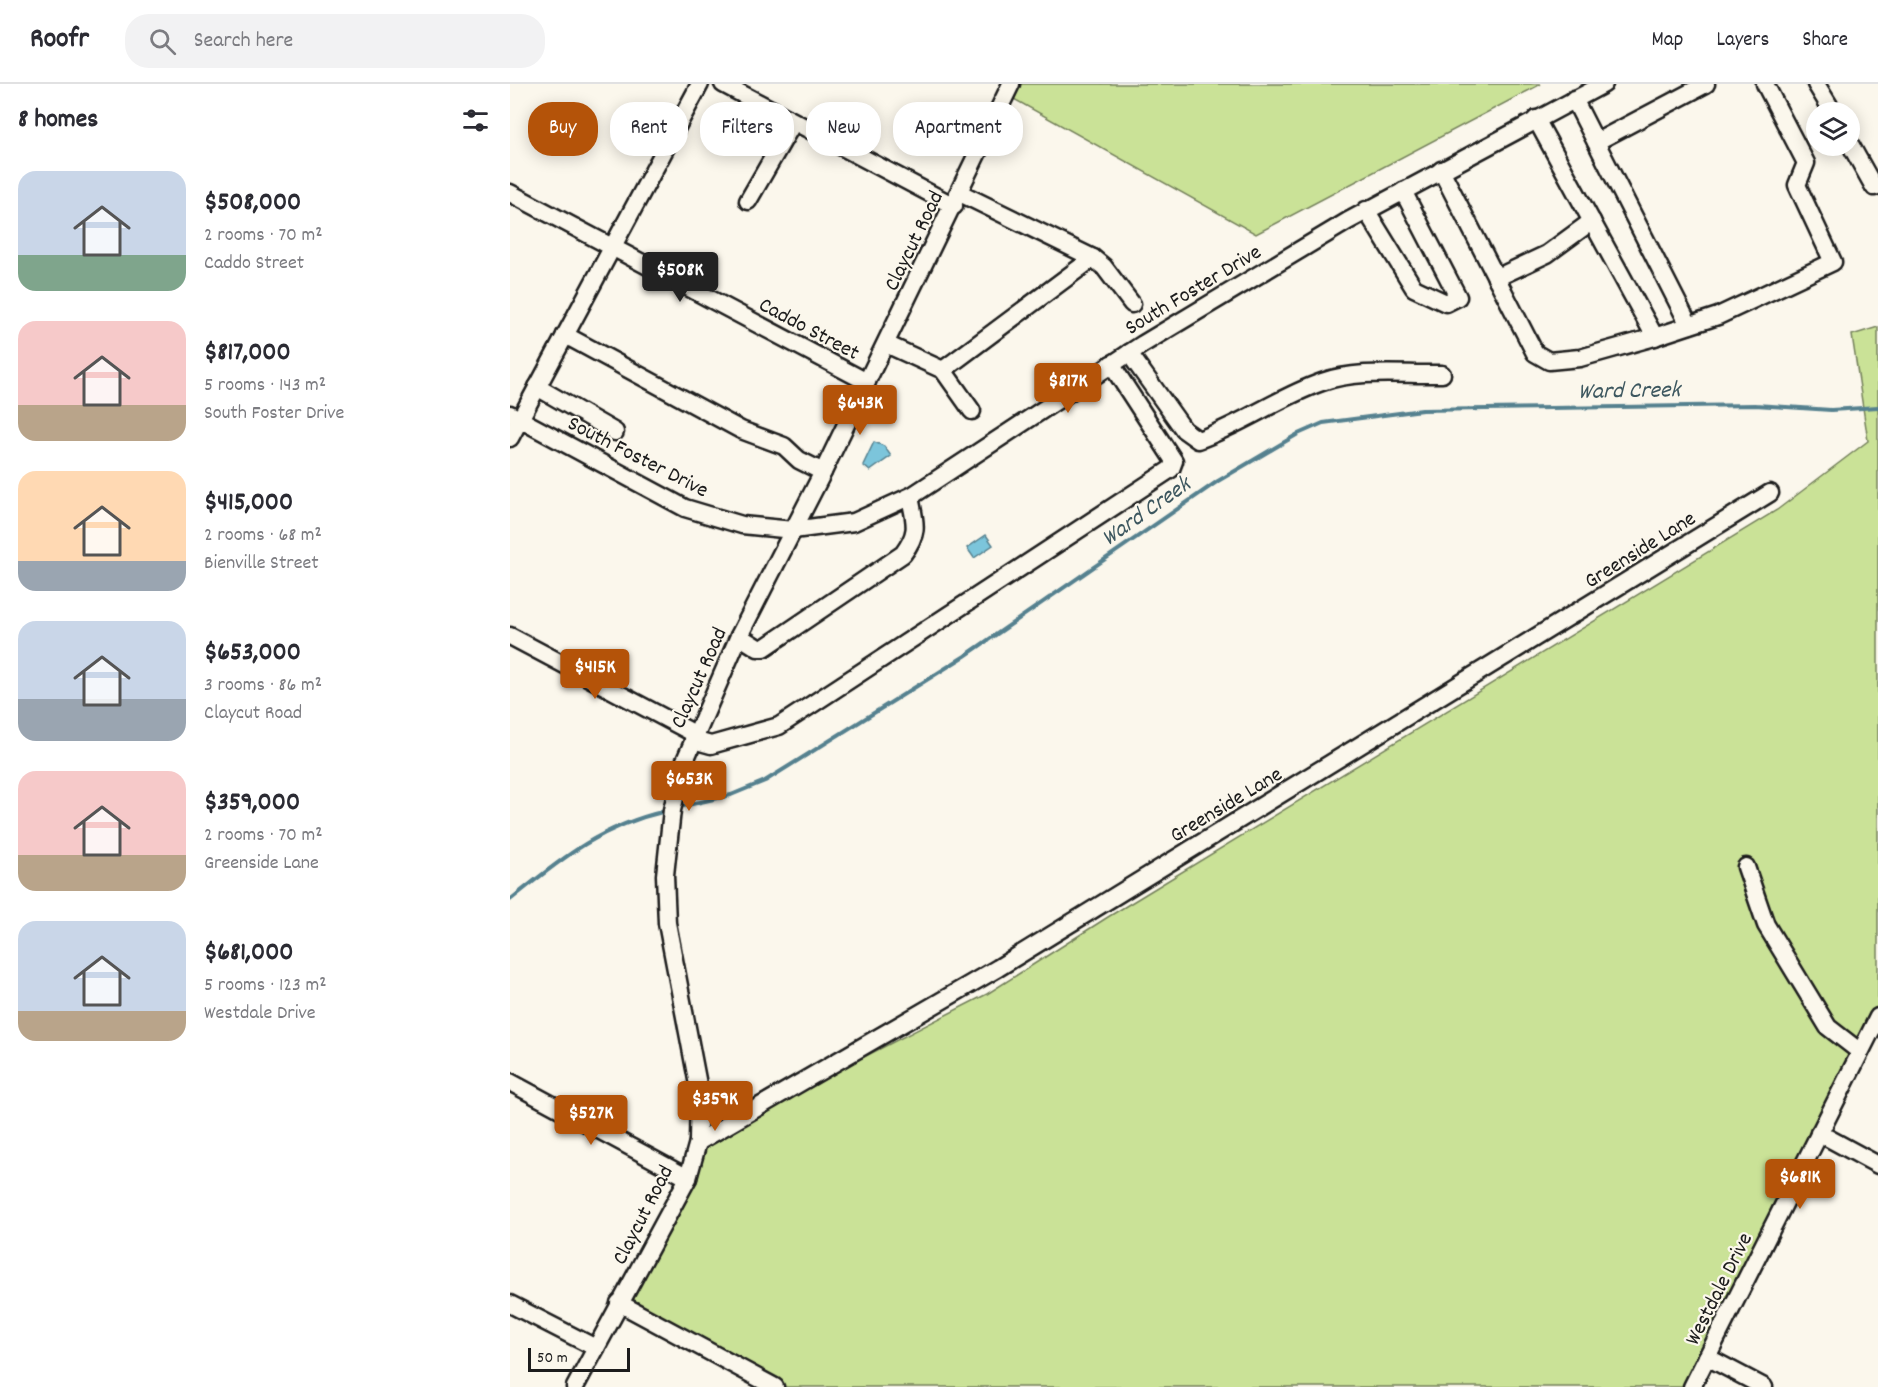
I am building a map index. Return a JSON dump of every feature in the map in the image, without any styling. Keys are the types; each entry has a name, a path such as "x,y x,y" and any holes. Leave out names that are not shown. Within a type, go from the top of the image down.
{"street":[{"path":"510,438 515,416 537,387 700,84"},
{"path":"723,84 755,102"},
{"name":"Claycut Road","path":"575,1387 688,1178 698,1142 699,1089 667,923 664,875 667,840 680,778 694,737 739,636 823,472 1011,84"},
{"name":"South Foster Drive","path":"515,416 685,508 742,525 793,530 854,522 910,497 1129,352 1366,210 1604,84"},
{"path":"1596,142 1706,84"},
{"path":"1441,170 1535,353 1550,361 1580,358 1718,316 1833,262 1797,185 1806,164 1765,84"},
{"path":"1816,84 1827,102"},
{"path":"1574,99 1689,325"},
{"path":"1536,120 1655,337"},
{"path":"794,123 957,199 1093,258 1104,267 1132,304"},
{"path":"748,201 774,156"},
{"path":"1857,156 1876,187"},
{"path":"1366,210 1414,288 1446,303 1458,297 1403,191"},
{"name":"Caddo Street","path":"510,193 867,382"},
{"path":"1497,278 1547,254 1592,221"},
{"path":"943,370 1093,258"},
{"path":"565,335 741,430 784,446 799,460 823,472"},
{"path":"886,344 943,370 972,411"},
{"path":"1129,352 1184,430 1197,440 1221,432 1271,404 1324,381 1352,376 1442,374"},
{"path":"510,636 711,745 779,726 1171,469 1174,461 1111,364"},
{"path":"537,387 615,432"},
{"name":"Greenside Lane","path":"698,1142 998,968 1770,493"},
{"path":"739,636 758,648 764,648 903,554 913,541 916,530 910,497"},
{"path":"1746,867 1766,925 1827,1027 1859,1051"},
{"name":"Westdale Drive","path":"1692,1387 1878,1017"},
{"path":"510,1082 688,1178"},
{"path":"1819,1133 1878,1165"},
{"path":"510,1304 596,1348"},
{"path":"619,1304 775,1387"},
{"path":"1707,1357 1764,1387"}],"green space":[{"path":"1018,84 1541,84 1256,234 1023,104 1023,102 1012,98"},
{"path":"1878,327 1878,1030 1692,1387 774,1387 619,1303 698,1142 987,994 1108,917 1777,510 1868,441 1852,335"}],"water":[{"path":"874,442 884,446 891,456 870,471 863,465"},
{"path":"986,535 993,545 974,558 967,548"}],"waterway":[{"name":"Ward Creek","path":"679,807 731,795 765,781 965,656 1218,481 1298,434 1323,423 1422,410 1755,405 1831,410 1878,407"},
{"name":"Ward Creek","path":"510,900 564,858 601,835 642,817 666,811"}]}
